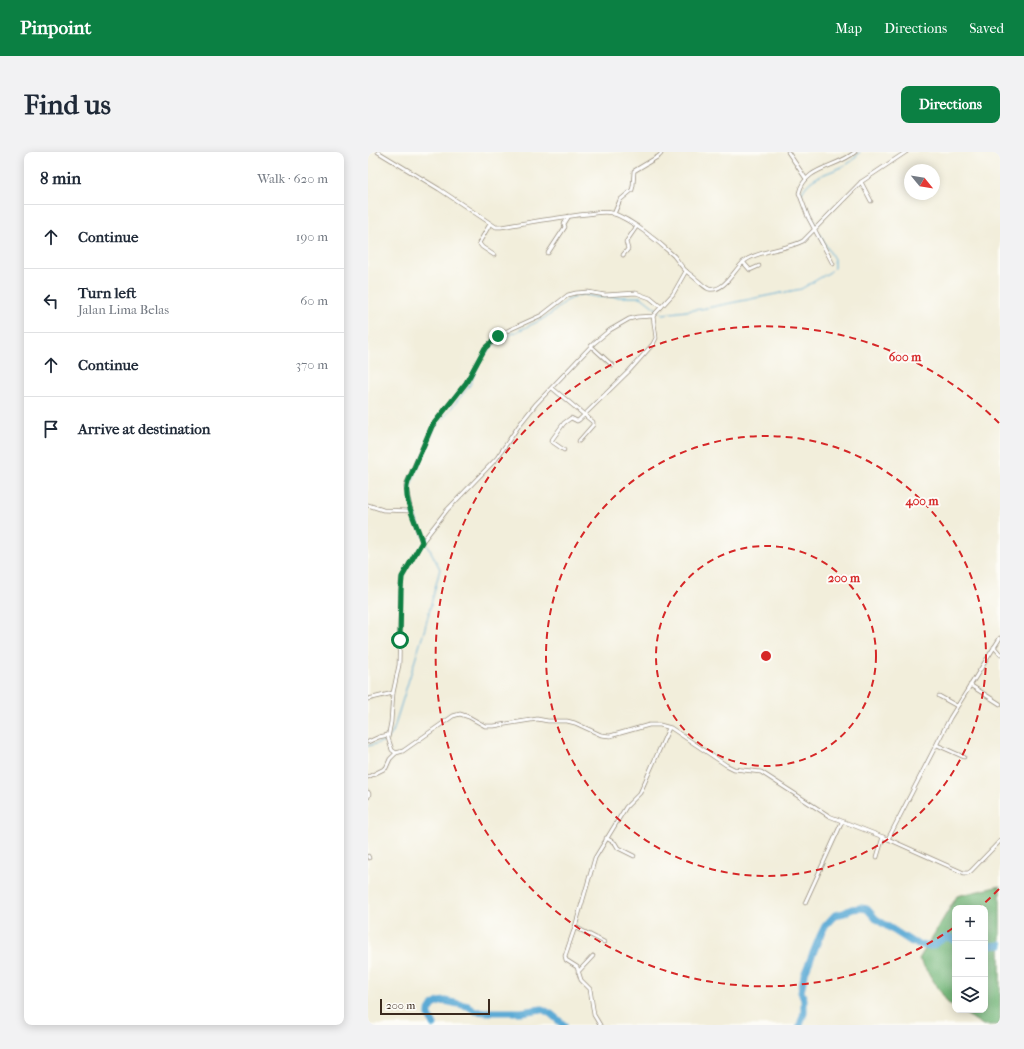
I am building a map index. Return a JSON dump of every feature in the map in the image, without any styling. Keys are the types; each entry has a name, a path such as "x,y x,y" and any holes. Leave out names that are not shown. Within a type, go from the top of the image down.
{"street":[{"path":"378,152 496,227 502,228 569,216 606,212 614,214 637,226 648,234 674,256 686,271 703,286 709,288 717,288 724,284 743,262 758,255 776,251 801,242 820,225 845,197 861,182 906,152"},
{"path":"614,214 620,200 632,190 634,171 659,156 661,152"},
{"path":"788,152 806,179"},
{"path":"833,264 800,200 798,193 806,179 813,173 844,159 855,152"},
{"path":"861,182 871,201"},
{"path":"548,253 565,227 564,224 569,216"},
{"path":"490,224 479,243 480,246 494,255"},
{"path":"623,255 628,249 626,244 627,241 637,226"},
{"path":"743,262 750,270 760,266"},
{"path":"396,754 392,750 388,738 391,722 393,693 399,665 401,583 402,577 423,541 447,510 497,458 520,424 591,346 619,324 637,317 653,315 673,294 686,271"},
{"path":"423,541 411,511 406,485 432,426 466,383 485,348 498,336 511,328 542,315 568,295 576,293 588,292 605,295 636,293 650,298 660,308"},
{"path":"564,450 552,440 564,424 570,418 578,421 585,415 629,371 653,344 656,338 653,315"},
{"path":"591,346 612,365"},
{"path":"552,388 593,422 594,425 579,441"},
{"path":"368,505 387,511 411,511"},
{"path":"888,840 957,706 1000,638"},
{"path":"994,646 1000,654"},
{"path":"970,684 1000,704"},
{"path":"368,699 393,693"},
{"path":"939,696 957,706"},
{"path":"368,777 386,768 390,759 396,754 403,751 452,716 460,714 485,726 494,726 536,719 548,721 567,721 601,735 610,736 649,725 660,725 669,728 734,769 761,772 803,801 842,822 883,837 964,873 971,871 1000,841"},
{"path":"600,1025 594,1015 590,989 581,980 577,967 566,960 565,956 595,858 626,807 640,794 669,728"},
{"path":"368,742 388,738"},
{"path":"937,745 964,757"},
{"path":"368,792 368,796"},
{"path":"805,902 842,822"},
{"path":"877,857 883,837"},
{"path":"606,838 615,843 620,849 634,856"},
{"path":"575,927 604,942"},
{"path":"578,972 592,956"}],"green space":[{"path":"1000,886 1000,1025 983,1025 964,1013 988,1013 988,905 952,905 952,1005 948,1003 919,959 957,896"}],"waterway":[{"path":"801,195 809,183 822,175 849,163 860,152"},
{"path":"805,204 816,226"},
{"path":"424,537 418,524 412,503 412,482 435,428 470,385 480,361 491,347 499,340 539,321 551,314 566,301 582,294 597,297 641,297 663,314 701,309 801,289 830,272 834,268 834,259 819,234"},
{"path":"368,746 385,740 393,731 425,628 440,569 425,540"},
{"path":"800,1025 804,1013 804,999 801,992 804,975 825,926 835,915 852,909 867,909 876,919 912,942 925,946 932,946 944,938 950,937 952,939"},
{"path":"988,946 1000,945"},
{"path":"434,1025 429,1016 429,1011 433,1005 445,1001 468,1006 475,1011 486,1012 521,1012 542,1009 551,1014 564,1025"}],"route":[{"path":"400,640 402,577 422,542 411,511 406,488 432,426 466,383 485,348 498,336"}]}
